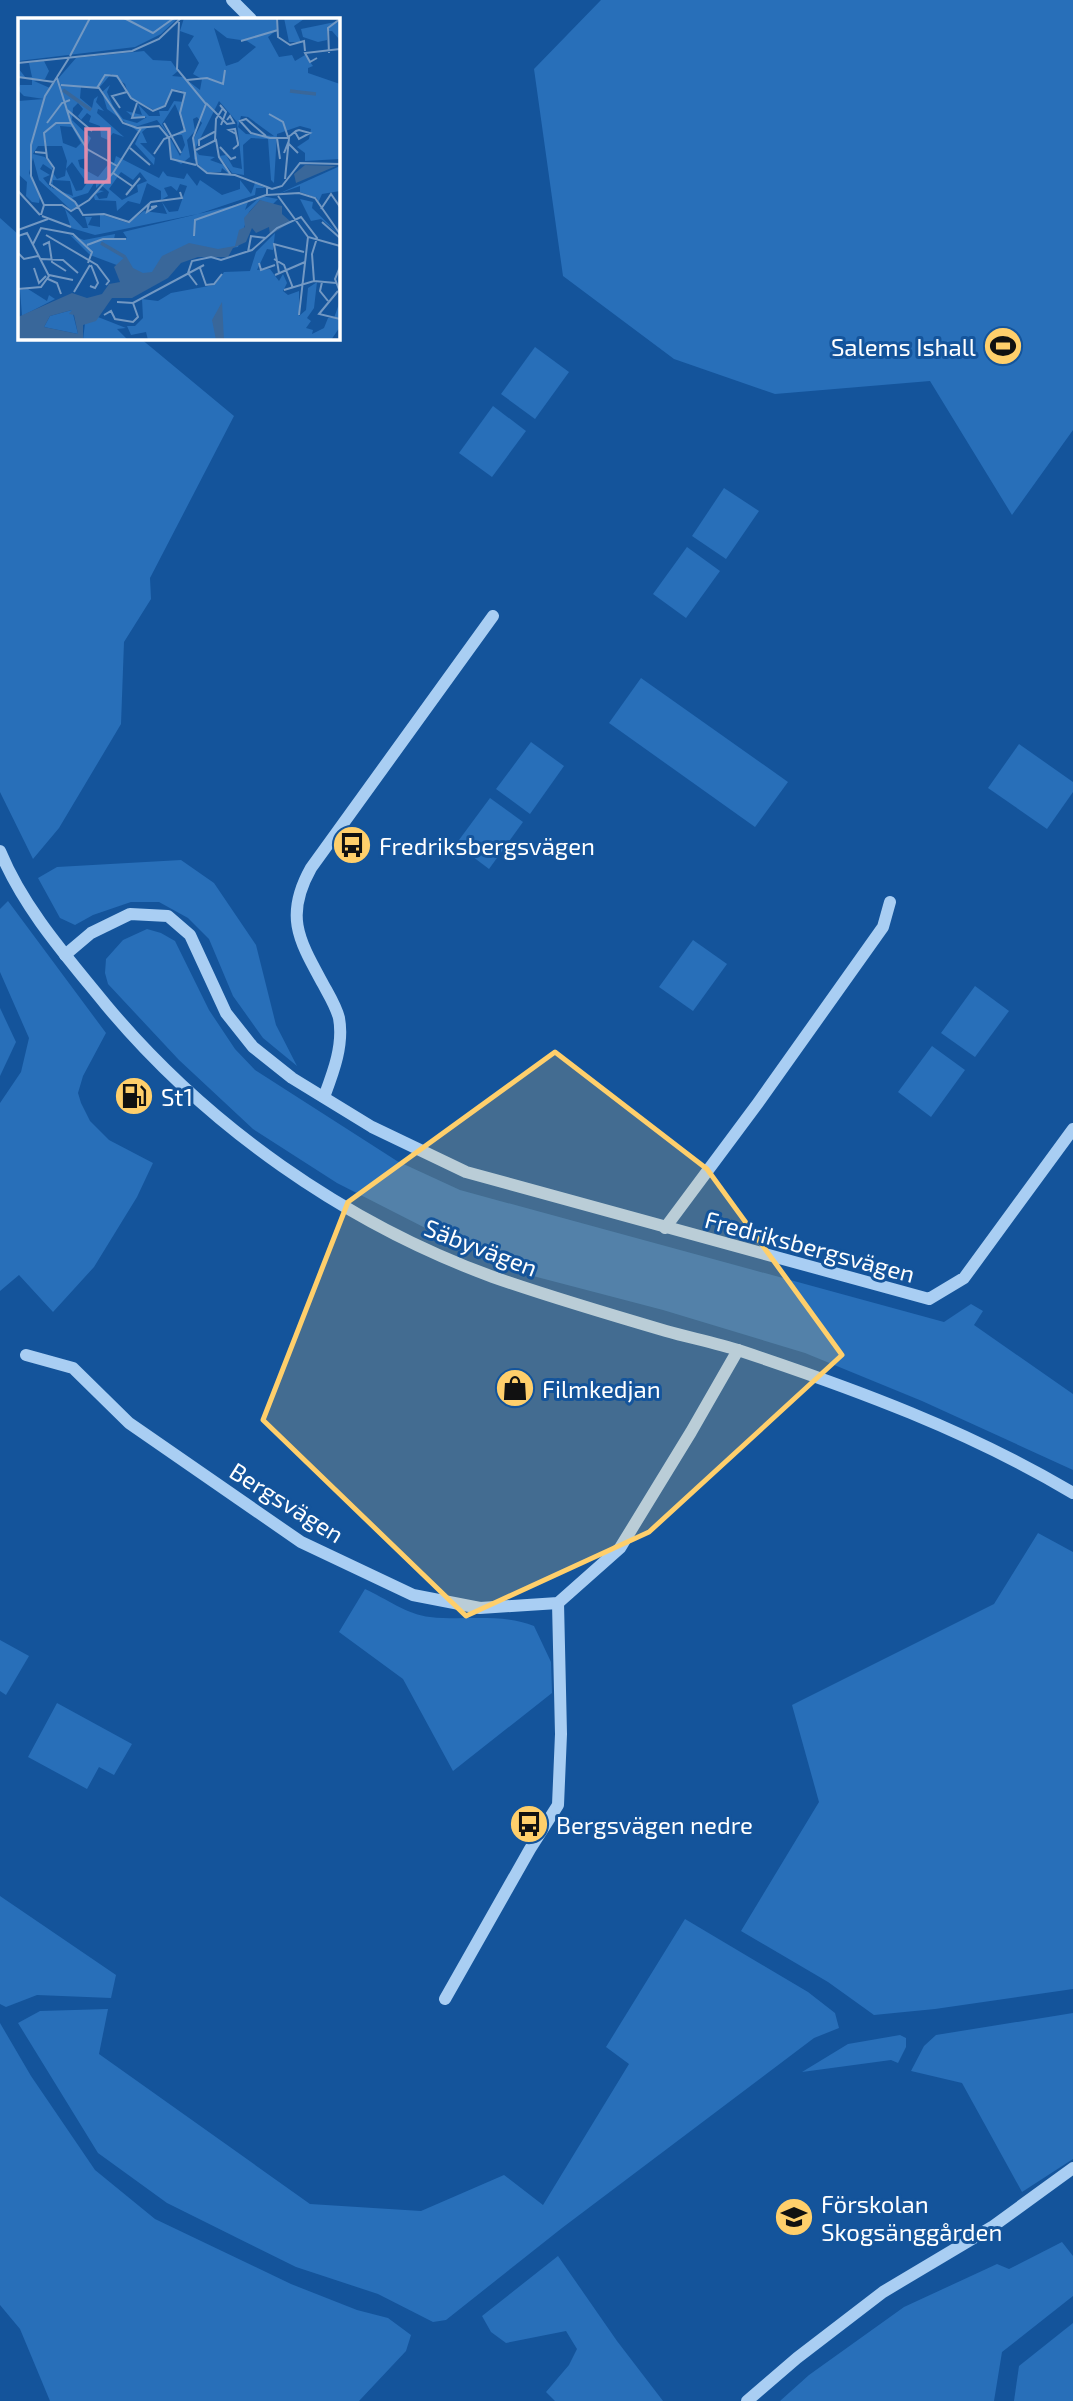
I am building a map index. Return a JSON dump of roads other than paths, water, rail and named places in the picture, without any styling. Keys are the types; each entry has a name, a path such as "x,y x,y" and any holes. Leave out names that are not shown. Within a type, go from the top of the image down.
{"street":[{"path":"232,0 249,18"},
{"path":"324,1097 338,1059 339,1020 333,1002 301,942 296,918 299,888 493,616"},
{"name":"Säbyvägen","path":"1,853 31,909 65,955 161,1065 230,1126 311,1187 406,1240 491,1276 560,1299 738,1350 886,1402 1021,1462 1073,1493"},
{"name":"Fredriksbergsvägen","path":"665,1228 883,927 890,902"},
{"name":"Fredriksbergsvägen","path":"65,955 91,933 130,914 168,916 190,935 226,1013 253,1047 292,1078 372,1127 466,1172 929,1299 964,1278 1073,1129"},
{"path":"445,1999 558,1804 561,1734 558,1603 620,1548 738,1350"},
{"name":"Bergsvägen","path":"26,1355 73,1368 129,1423 301,1542 413,1595 480,1608 558,1603"},
{"path":"747,2401 797,2358 883,2292 992,2227 1073,2168"}],"place":[{"name":"Salems Ishall","path":"1003,346"},
{"name":"Fredriksbergsvägen","path":"352,845"},
{"name":"St1","path":"134,1096"},
{"name":"Filmkedjan","path":"515,1388"},
{"name":"Bergsvägen nedre","path":"529,1824"},
{"name":"Förskolan Skogsänggården","path":"794,2217"}]}
